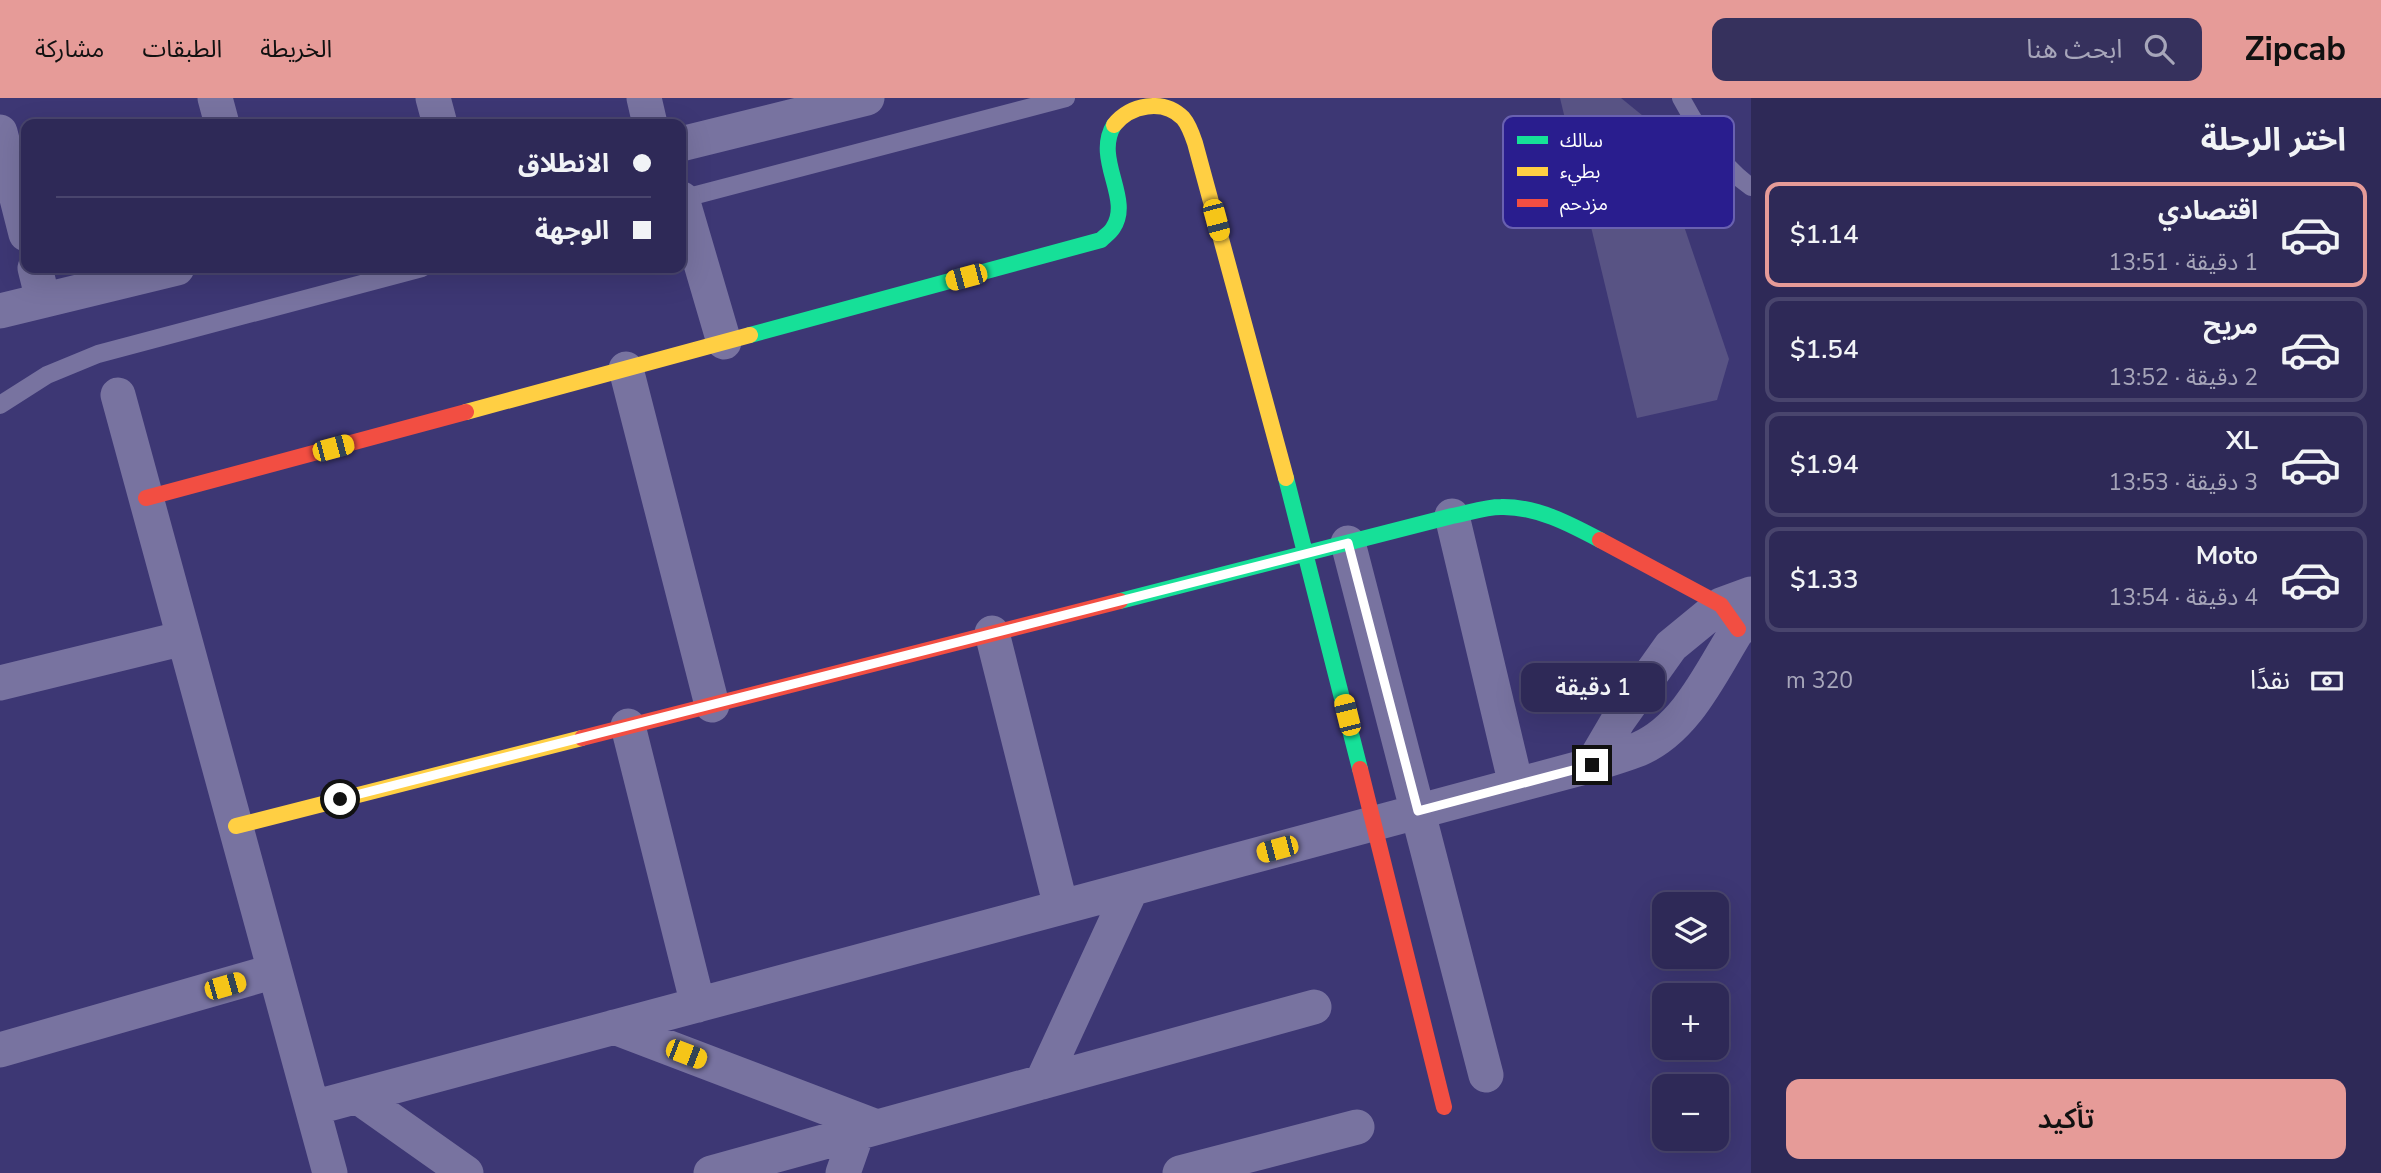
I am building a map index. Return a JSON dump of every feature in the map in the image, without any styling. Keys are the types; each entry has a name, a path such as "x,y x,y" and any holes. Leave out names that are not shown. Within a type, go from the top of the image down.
{"street":[{"path":"215,98 221,119"},
{"path":"433,98 439,119"},
{"path":"643,98 649,119"},
{"path":"686,143 858,99"},
{"path":"146,498 1101,240 1115,229 1120,211 1105,151 1111,129 1122,115 1142,107 1162,106 1178,113 1190,127 1195,142 1307,554 1444,1107"},
{"path":"0,132 21,214"},
{"path":"686,216 724,342"},
{"path":"0,311 39,284 134,273"},
{"path":"626,369 712,705"},
{"path":"118,395 330,1173"},
{"path":"236,826 1452,516 1501,507 1537,512 1572,525 1740,613"},
{"path":"1452,516 1516,785"},
{"path":"1348,543 1486,1075"},
{"path":"313,1108 1592,765 1640,748 1685,714 1740,613"},
{"path":"1592,765 1619,719 1671,646 1740,613"},
{"path":"992,633 1062,907"},
{"path":"0,683 184,638"},
{"path":"628,726 698,1005"},
{"path":"1042,1082 1131,888"},
{"path":"0,1050 275,971"},
{"path":"711,1173 751,1168 867,1130 1314,1007"},
{"path":"614,1027 867,1130"},
{"path":"357,1096 466,1173"},
{"path":"1180,1173 1357,1127"},
{"path":"843,1173 867,1130"}],"lane":[{"path":"686,198 1066,98"},
{"path":"1681,98 1691,116"},
{"path":"1734,171 1751,187"},
{"path":"0,405 47,375 98,354 403,273"}],"building":[{"path":"1560,98 1621,98 1643,116 1564,116"},
{"path":"1591,228 1685,228 1729,359 1717,400 1637,418"}],"traffic: fast":[{"path":"750,335 1101,240 1112,230 1118,217 1119,204 1108,151 1114,125"},
{"path":"1286,478 1360,769"},
{"path":"1120,601 1489,508 1527,509 1565,522 1600,540"}],"traffic: slow":[{"path":"1114,125 1138,109 1157,106 1175,112 1189,127 1286,478"},
{"path":"466,412 750,335"},
{"path":"236,826 582,738"}],"traffic: jam":[{"path":"146,498 466,412"},
{"path":"1600,540 1721,605 1738,629"},
{"path":"582,738 1120,601"},
{"path":"1360,769 1444,1107"}],"route":[{"path":"340,799 1348,543 1418,811 1592,765"}]}
